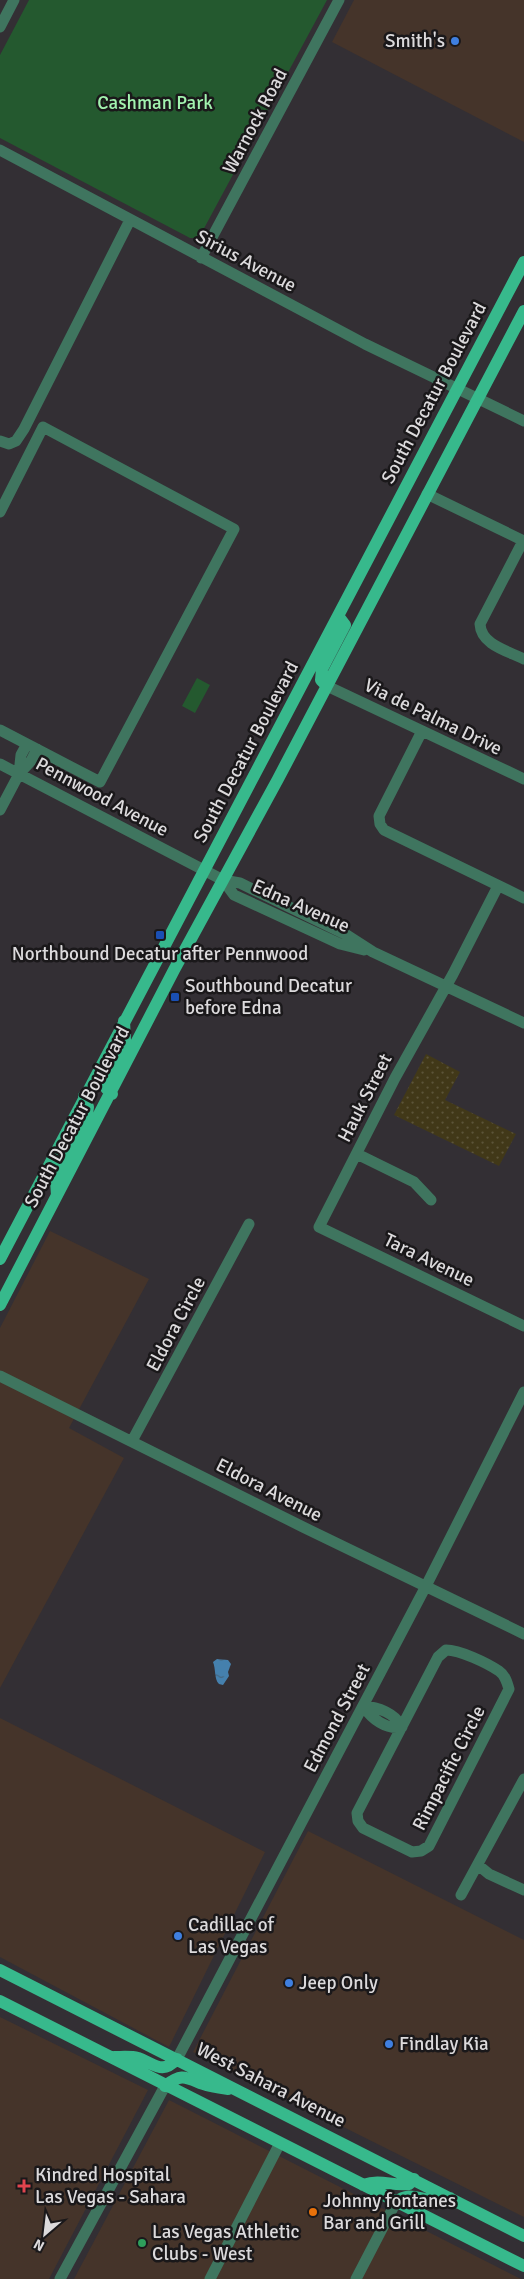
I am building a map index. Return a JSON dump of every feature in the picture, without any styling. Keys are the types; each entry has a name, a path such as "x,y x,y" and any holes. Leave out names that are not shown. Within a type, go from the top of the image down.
{"main road":[{"name":"South Decatur Boulevard","path":"0,1305 112,1094 214,875 339,616 524,262"},
{"name":"South Decatur Boulevard","path":"0,1259 124,1021 328,686 524,311"},
{"path":"328,686 320,680 322,669 345,625 339,616"},
{"path":"112,1094 106,1088 106,1082 125,1040 124,1021"},
{"path":"57,1197 56,1180 59,1172 86,1120 88,1107 84,1096"},
{"name":"West Sahara Avenue","path":"2,1972 524,2236"},
{"path":"0,2002 524,2266"},
{"path":"109,2056 137,2058 160,2068 168,2066 177,2059"},
{"path":"165,2086 174,2079 186,2077 206,2085 242,2092"},
{"path":"363,2186 378,2181 388,2184 409,2184 414,2179"},
{"path":"396,2202 402,2197 411,2196 430,2200 450,2198"}],"street":[{"path":"0,27 14,0"},
{"name":"Warnock Road","path":"201,258 339,0"},
{"name":"Sirius Avenue","path":"0,150 201,258 457,390 524,421"},
{"path":"0,441 9,444 16,441 24,429 130,220"},
{"path":"0,512 43,427 234,529 100,782 0,730"},
{"path":"427,494 523,541 480,624 480,632 490,643 524,659"},
{"name":"Via de Palma Drive","path":"328,686 524,779"},
{"path":"422,731 379,816 380,824 384,830 524,898"},
{"path":"0,810 19,774 22,755 32,747"},
{"name":"Pennwood Avenue","path":"0,764 214,875"},
{"name":"Edna Avenue","path":"214,875 234,895 340,944 373,952 524,1024"},
{"name":"Hauk Street","path":"319,1227 394,1078 498,886"},
{"path":"357,1154 414,1182 431,1200"},
{"name":"Eldora Circle","path":"132,1441 250,1224"},
{"name":"Tara Avenue","path":"319,1227 524,1326"},
{"name":"Eldora Avenue","path":"0,1376 303,1527 524,1634"},
{"name":"Edmond Street","path":"177,2059 426,1586 524,1392"},
{"name":"Rimpacific Circle","path":"446,1650 456,1650 500,1672 506,1679 509,1689 429,1846 421,1851 412,1852 363,1828 358,1820 357,1812 402,1728 438,1657 446,1650"},
{"path":"362,1706 371,1717 385,1725 393,1729 402,1728"},
{"path":"461,1895 524,1779"},
{"path":"478,1865 489,1874 524,1890"},
{"path":"60,2279 165,2086"},
{"path":"210,2279 280,2143"},
{"path":"356,2279 396,2202"}],"shaded area":[{"path":"354,0 524,0 524,142 332,42"},
{"path":"50,1231 149,1279 69,1428 124,1458 0,1688 0,1328"},
{"path":"0,1718 265,1852 169,2047 0,1957"},
{"path":"308,1831 524,1940 524,2217 193,2052"},
{"path":"0,2017 148,2090 49,2279 0,2279"},
{"path":"169,2100 521,2279 74,2279"}],"sand":[{"path":"426,1054 460,1072 445,1100 516,1134 499,1166 394,1115"}],"green space":[{"name":"Cashman Park","path":"29,0 327,0 201,234 196,238 190,238 0,138 0,55"},
{"path":"197,678 210,685 195,713 182,706"}],"water":[{"path":"217,1659 228,1660 231,1664 228,1672 229,1676 223,1685 217,1682 213,1662"}],"place":[{"name":"Smith's","path":"455,41"},
{"name":"Northbound Decatur after Pennwood","path":"160,935"},
{"name":"Southbound Decatur before Edna","path":"175,997"},
{"name":"Cadillac of Las Vegas","path":"178,1936"},
{"name":"Jeep Only","path":"289,1983"},
{"name":"Findlay Kia","path":"389,2044"},
{"name":"Kindred Hospital Las Vegas - Sahara","path":"24,2186"},
{"name":"Johnny fontanes Bar and Grill","path":"313,2212"},
{"name":"Las Vegas Athletic Clubs - West","path":"142,2243"}]}
